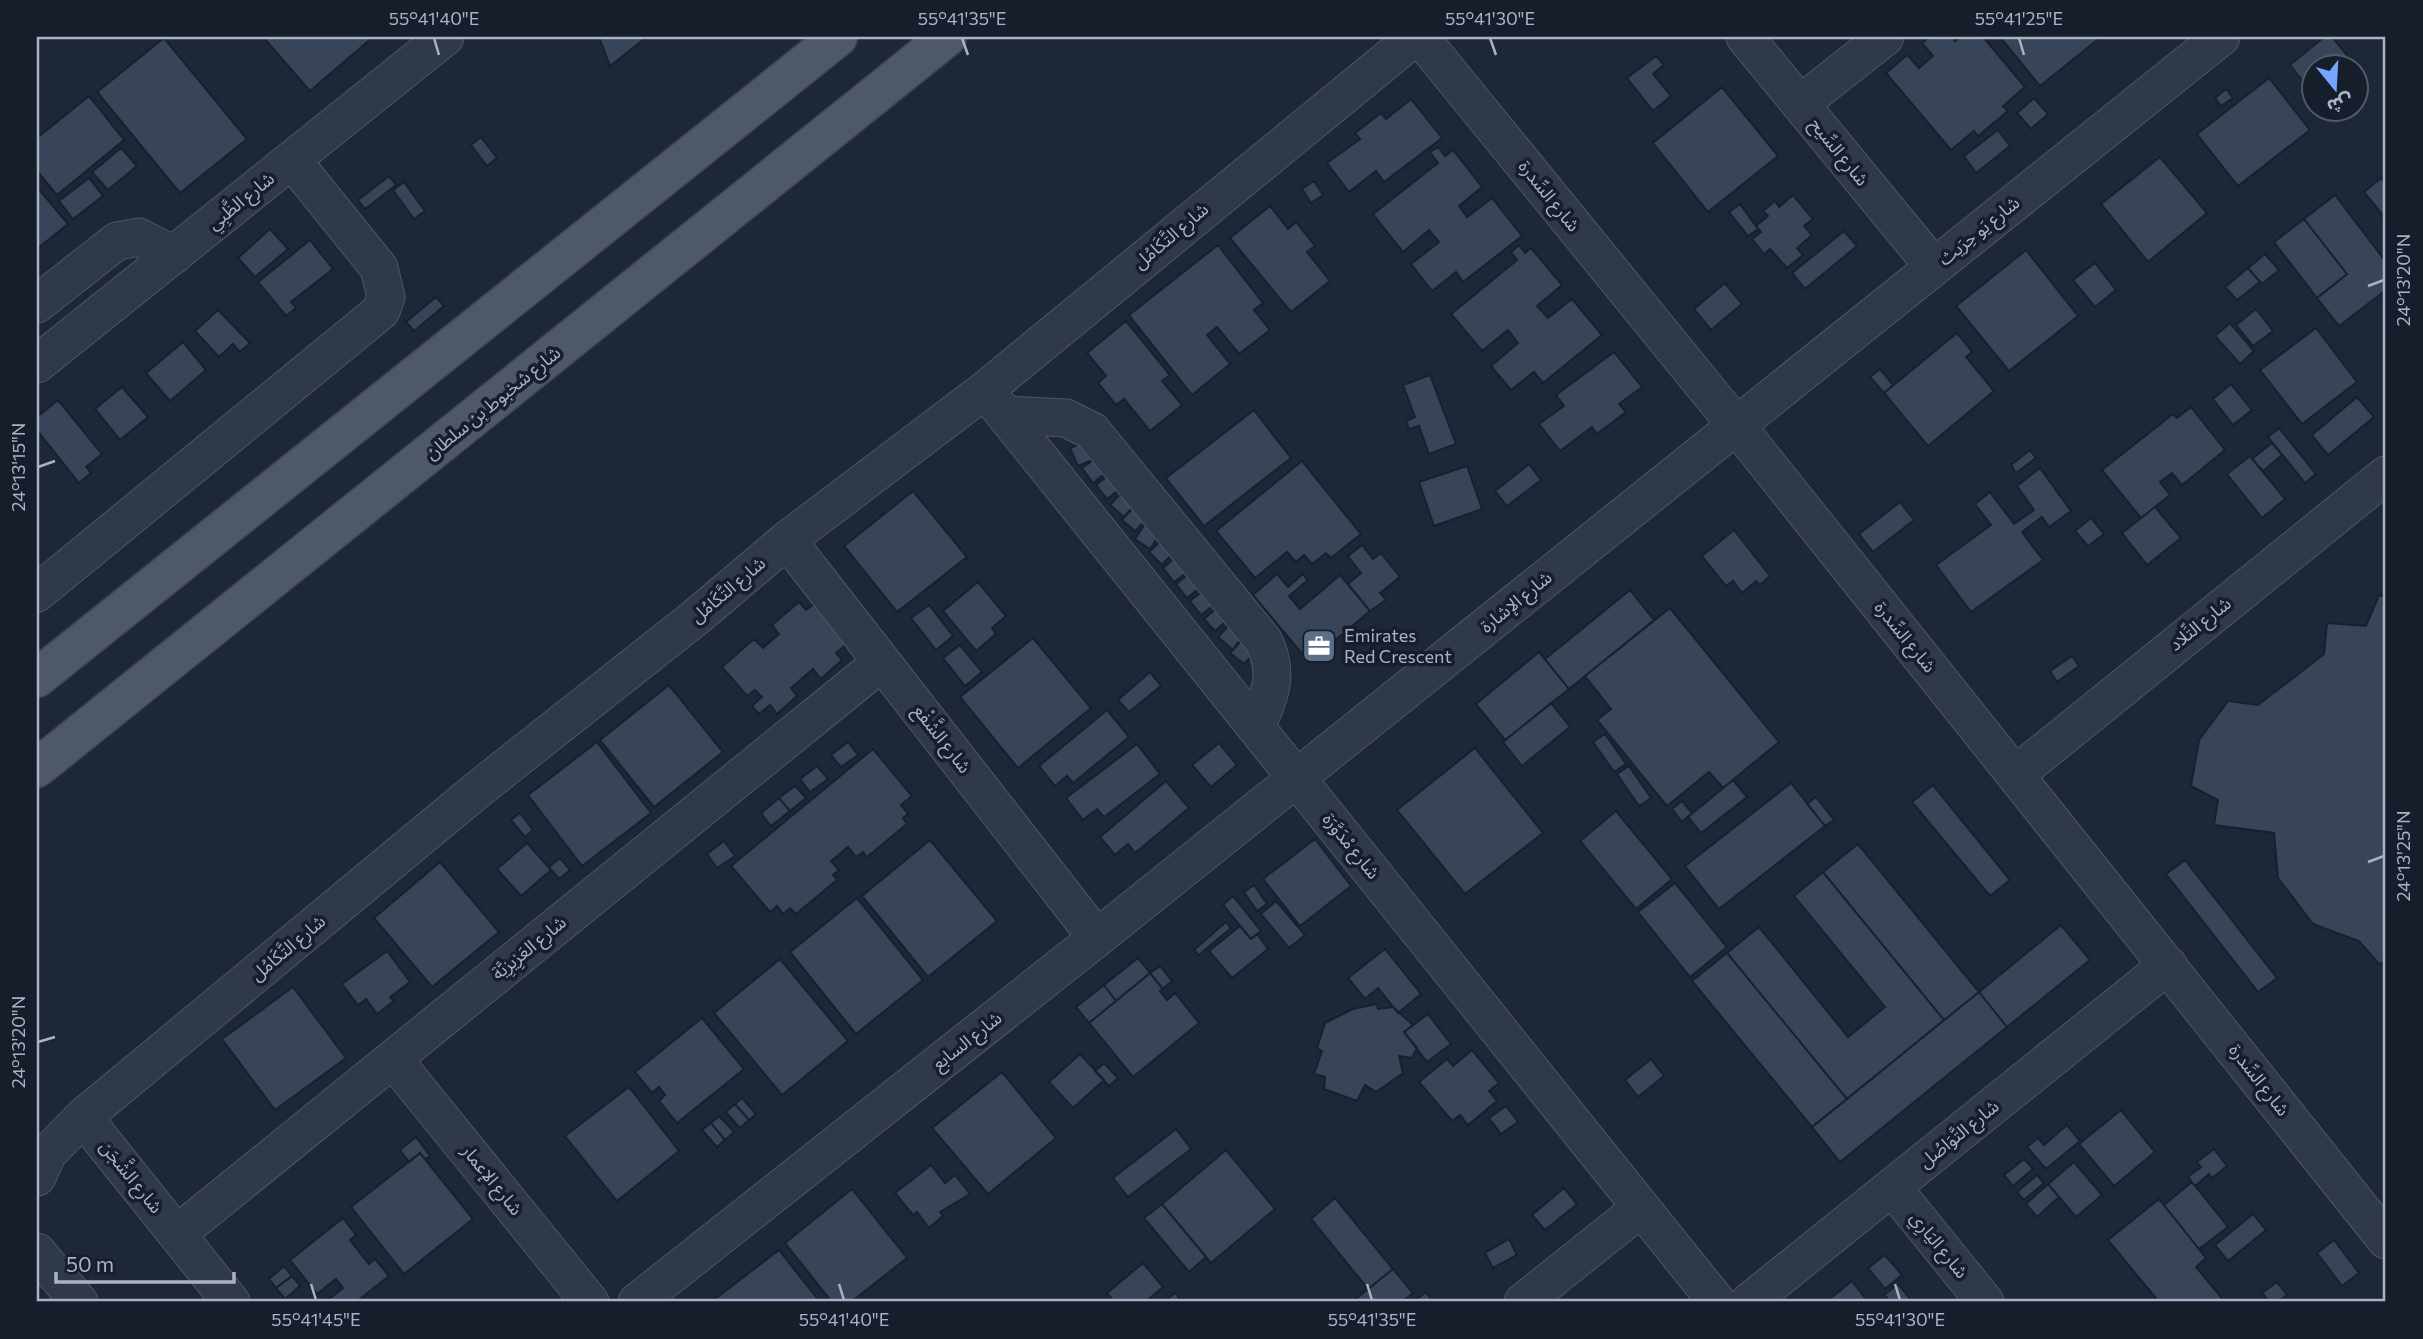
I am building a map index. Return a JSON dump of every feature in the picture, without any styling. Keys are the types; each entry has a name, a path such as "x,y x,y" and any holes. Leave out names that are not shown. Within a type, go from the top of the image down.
{"main road":[{"path":"37,678 838,37"},
{"name":"شارع شخبوط بن سلطان","path":"37,768 947,37"},
{"path":"37,790 204,636"}],"street":[{"name":"شارع التَّكَامُل","path":"40,1163 83,1117 481,788 654,651 787,540 995,403 1418,37"},
{"name":"شارع السِّدرة","path":"1418,37 1736,425 2386,1240"},
{"name":"شارع السِّيح","path":"1745,37 1934,267"},
{"path":"1800,104 1885,37"},
{"name":"شارع يَو حِرَيث","path":"1736,425 2221,37"},
{"name":"شارع الظَّبِي","path":"37,364 440,38"},
{"path":"37,593 381,311 386,297 379,268 292,160"},
{"path":"37,304 117,241 139,237 174,255"},
{"name":"شارع مْدَوَّرَة","path":"995,403 1717,1302"},
{"path":"995,403 1066,418 1092,431 1254,629 1269,651 1274,677 1272,690 1256,727"},
{"name":"شارع الإشارة","path":"1297,778 1736,425"},
{"name":"شارع التِّلاد","path":"2015,775 2386,475"},
{"name":"شارع الشَّفْع","path":"787,540 1097,938"},
{"name":"شارع العَزِيزِيَّة","path":"177,1234 882,662"},
{"name":"شارع السابع","path":"637,1302 1297,778"},
{"name":"شارع التَّوَاصُل","path":"1749,1302 2168,965"},
{"name":"شارع الإعمار","path":"393,1059 590,1302"},
{"name":"شارع الشَّجَن","path":"83,1117 232,1302"},
{"name":"شارع اليَارِي","path":"1892,1187 1985,1302"},
{"path":"1523,1302 1641,1208"},
{"path":"37,1252 79,1302"}],"building":[{"path":"263,37 373,37 310,91"},
{"path":"599,37 647,37 610,66"},
{"path":"1930,37 1952,37 1955,41 1960,37 1983,37 2025,87 2003,106 2008,111 1978,136 1974,131 1951,150 1886,73 1907,55 1919,68 1933,56 1922,43"},
{"path":"2000,37 2101,37 2040,86"},
{"path":"2324,37 2332,37 2344,52 2306,52"},
{"path":"164,38 247,139 180,193 97,92"},
{"path":"1656,56 1664,65 1653,74 1671,96 1653,111 1627,78"},
{"path":"2300,57 2300,78 2290,65"},
{"path":"2269,78 2300,117 2300,122 2304,122 2310,130 2238,186 2197,134"},
{"path":"1722,87 1778,156 1708,212 1653,143"},
{"path":"2226,89 2233,98 2221,106 2215,98"},
{"path":"89,96 124,140 57,195 37,171 37,138"},
{"path":"2034,98 2048,114 2031,129 2017,113"},
{"path":"1411,99 1442,138 1384,182 1376,171 1349,192 1327,163 1360,139 1355,133 1381,113 1386,119"},
{"path":"1998,130 2010,146 1976,173 1964,156"},
{"path":"481,137 497,158 487,166 471,145"},
{"path":"1438,147 1445,156 1453,150 1482,187 1459,206 1467,217 1492,198 1522,236 1463,282 1456,272 1432,291 1411,264 1439,242 1429,230 1403,252 1373,214 1438,163 1430,152"},
{"path":"121,148 137,166 108,190 92,172"},
{"path":"2160,157 2207,213 2148,262 2101,204"},
{"path":"389,176 396,185 365,209 358,200"},
{"path":"89,178 103,196 73,219 59,201"},
{"path":"2381,178 2386,184 2386,219 2364,192"},
{"path":"1314,181 1323,195 1311,203 1302,189"},
{"path":"404,182 425,211 414,219 393,190"},
{"path":"37,187 68,224 37,249"},
{"path":"1793,195 1813,219 1804,226 1812,235 1797,248 1803,255 1787,268 1770,249 1764,254 1752,239 1761,232 1756,226 1768,216 1763,211 1775,201 1779,207"},
{"path":"2335,195 2386,262 2386,290 2339,326 2317,298 2347,274 2304,219"},
{"path":"1740,204 1758,229 1748,236 1729,212"},
{"path":"1270,206 1288,229 1296,222 1315,246 1307,252 1330,281 1291,312 1230,238"},
{"path":"2304,219 2347,274 2317,298 2274,242"},
{"path":"270,229 288,249 255,277 238,258"},
{"path":"1844,231 1857,246 1805,289 1792,273"},
{"path":"310,240 333,269 291,302 296,308 286,316 258,282"},
{"path":"1218,245 1263,303 1254,310 1270,330 1239,354 1217,327 1207,335 1230,364 1192,395 1129,315"},
{"path":"1519,245 1525,253 1531,248 1562,285 1537,306 1548,318 1572,299 1602,335 1543,383 1534,372 1511,390 1491,366 1518,343 1508,330 1482,351 1451,314 1517,260 1511,252"},
{"path":"2026,250 2078,316 2009,371 1956,306"},
{"path":"2265,254 2279,270 2262,284 2248,268"},
{"path":"2095,263 2116,290 2095,307 2073,280"},
{"path":"2248,268 2260,282 2237,300 2225,287"},
{"path":"1725,283 1742,304 1711,330 1694,309"},
{"path":"436,297 444,306 414,331 406,322"},
{"path":"2256,309 2273,331 2253,346 2236,325"},
{"path":"218,310 250,343 240,352 233,344 219,357 195,331"},
{"path":"1126,321 1170,375 1162,381 1182,405 1150,431 1124,399 1116,405 1098,383 1106,376 1087,353"},
{"path":"2230,323 2254,351 2240,364 2215,336"},
{"path":"2316,328 2357,382 2302,424 2260,370"},
{"path":"1957,333 1972,352 1966,357 1994,391 1928,446 1884,393"},
{"path":"183,342 206,370 170,401 146,373"},
{"path":"1614,352 1642,387 1619,404 1626,412 1597,434 1592,427 1560,451 1539,424 1564,406 1556,395"},
{"path":"1880,369 1893,385 1884,393 1870,377"},
{"path":"1430,375 1456,444 1429,454 1419,426 1409,429 1406,421 1415,417 1403,385"},
{"path":"2231,384 2252,410 2233,425 2213,399"},
{"path":"122,387 148,417 120,440 95,409"},
{"path":"2357,397 2374,417 2328,455 2312,435"},
{"path":"58,400 102,454 86,467 91,473 79,483 37,430 37,417"},
{"path":"2191,407 2225,450 2182,485 2172,473 2160,482 2170,495 2141,518 2102,470 2173,414 2177,418"},
{"path":"1254,410 1291,458 1204,526 1166,478"},
{"path":"2279,428 2316,474 2305,483 2268,437"},
{"path":"1087,441 1095,459 1078,466 1070,448"},
{"path":"2272,443 2282,455 2263,471 2252,459"},
{"path":"2030,450 2036,458 2016,473 2011,465"},
{"path":"2250,456 2285,499 2262,518 2227,474"},
{"path":"1097,457 1108,471 1093,483 1082,468"},
{"path":"1302,461 1361,534 1331,558 1326,553 1312,564 1304,555 1296,562 1287,552 1255,578 1216,531"},
{"path":"1529,464 1541,480 1507,506 1495,491"},
{"path":"1467,466 1482,509 1434,526 1419,482"},
{"path":"2040,468 2071,511 2049,527 2042,517 2022,532 2043,560 1971,612 1936,565 1991,525 1975,504 1990,492 2014,524 2034,510 2017,486"},
{"path":"1110,474 1121,488 1107,499 1096,485"},
{"path":"913,491 967,557 897,612 844,546"},
{"path":"1122,492 1135,504 1124,517 1110,505"},
{"path":"1900,502 1914,520 1873,552 1859,534"},
{"path":"1134,507 1147,519 1135,531 1122,520"},
{"path":"2155,507 2181,538 2147,565 2122,533"},
{"path":"2091,518 2104,534 2088,546 2075,531"},
{"path":"1145,524 1160,534 1150,549 1135,539"},
{"path":"1734,530 1770,576 1760,585 1756,581 1742,593 1733,581 1726,586 1702,556"},
{"path":"1162,540 1174,552 1162,565 1149,552"},
{"path":"1362,545 1373,559 1381,553 1400,577 1380,593 1386,600 1370,611 1348,584 1361,573 1348,556"},
{"path":"1177,556 1189,571 1174,582 1163,568"},
{"path":"1190,573 1202,586 1187,598 1176,584"},
{"path":"1277,574 1288,587 1303,574 1308,580 1289,596 1300,609 1340,575 1370,611 1309,662 1253,595"},
{"path":"978,582 1006,616 992,628 996,634 976,651 943,611"},
{"path":"1204,590 1215,604 1201,615 1190,601"},
{"path":"1630,590 1654,620 1569,689 1545,659"},
{"path":"2379,595 2386,597 2386,962 2379,964 2359,941 2313,924 2278,878 2274,833 2214,825 2218,800 2191,786 2199,740 2228,701 2258,705 2324,654 2327,623 2366,626"},
{"path":"799,602 806,610 814,604 849,642 836,653 842,660 821,679 813,669 791,688 797,696 777,714 770,705 759,714 752,706 762,697 755,690 747,696 722,667 754,639 763,648 779,634 772,625"},
{"path":"929,605 953,636 936,650 911,618"},
{"path":"1218,607 1229,619 1215,631 1204,619"},
{"path":"1670,608 1779,742 1723,788 1709,772 1667,806 1597,720 1611,709 1585,676"},
{"path":"1230,624 1245,636 1233,650 1218,637"},
{"path":"1033,638 1091,708 1018,768 960,697"},
{"path":"1241,639 1256,651 1244,664 1230,653"},
{"path":"960,645 982,672 965,686 943,658"},
{"path":"1539,652 1569,689 1505,740 1476,704"},
{"path":"2072,656 2079,666 2057,682 2050,671"},
{"path":"1150,672 1161,686 1129,712 1118,700"},
{"path":"669,685 723,752 654,807 600,740"},
{"path":"1551,703 1570,727 1522,766 1503,742"},
{"path":"1107,710 1129,737 1073,783 1067,776 1055,786 1039,766"},
{"path":"1605,734 1626,764 1614,772 1593,742"},
{"path":"597,742 651,813 582,866 528,795"},
{"path":"848,742 858,755 841,767 831,755"},
{"path":"1219,743 1237,765 1211,787 1192,765"},
{"path":"1137,744 1160,774 1104,817 1097,809 1083,820 1066,798"},
{"path":"1475,748 1543,833 1465,894 1397,810"},
{"path":"873,749 912,796 901,805 908,814 903,818 907,824 867,857 863,852 856,857 848,847 831,861 839,870 833,875 837,880 796,914 790,908 783,914 777,906 770,912 731,866"},
{"path":"817,766 828,779 810,792 800,779"},
{"path":"1629,766 1651,798 1639,806 1617,774"},
{"path":"1733,780 1747,797 1701,833 1688,817"},
{"path":"1166,781 1189,808 1135,853 1128,844 1115,855 1100,837"},
{"path":"1791,783 1825,826 1719,909 1685,866"},
{"path":"1933,785 2010,880 1990,896 1912,802"},
{"path":"795,786 806,798 790,811 779,798"},
{"path":"1816,797 1834,820 1825,826 1807,804"},
{"path":"779,798 790,811 771,826 761,813"},
{"path":"1682,801 1692,813 1682,822 1672,809"},
{"path":"1616,811 1672,879 1636,909 1580,841"},
{"path":"520,813 533,830 525,837 511,820"},
{"path":"1315,839 1351,886 1300,926 1263,879"},
{"path":"930,840 997,921 928,977 862,896"},
{"path":"724,841 735,856 717,868 707,854"},
{"path":"527,843 551,870 521,896 497,869"},
{"path":"1858,844 1979,992 1944,1020 1823,872"},
{"path":"560,858 570,870 559,879 549,867"},
{"path":"2185,860 2277,978 2258,992 2166,874"},
{"path":"440,862 499,932 432,987 374,918"},
{"path":"1823,872 1944,1020 1847,1099 1727,953 1759,927 1848,1037 1885,1007 1794,896"},
{"path":"1675,883 1727,947 1690,977 1638,912"},
{"path":"1254,885 1267,904 1257,911 1244,892"},
{"path":"1233,896 1261,931 1251,939 1223,905"},
{"path":"857,898 923,980 856,1034 790,952"},
{"path":"1276,901 1305,935 1289,948 1261,914"},
{"path":"1226,922 1231,928 1199,955 1194,950"},
{"path":"2061,925 2090,960 2007,1027 1979,992"},
{"path":"1240,926 1251,939 1257,934 1268,949 1232,978 1209,951"},
{"path":"1385,949 1421,994 1398,1013 1378,988 1365,999 1348,978"},
{"path":"387,951 410,982 390,997 394,1001 377,1014 366,999 358,1005 342,984"},
{"path":"1727,953 1847,1099 1812,1127 1692,981"},
{"path":"1138,958 1150,973 1116,1001 1104,985"},
{"path":"780,959 848,1041 782,1095 714,1013"},
{"path":"1160,966 1172,981 1163,989 1150,973"},
{"path":"1150,973 1163,989 1160,991 1167,1000 1175,993 1199,1023 1133,1077 1089,1023"},
{"path":"1104,985 1116,1001 1089,1023 1076,1007"},
{"path":"293,987 346,1058 275,1110 222,1039"},
{"path":"1979,992 2007,1027 1840,1162 1812,1127"},
{"path":"1377,1004 1378,1009 1393,1007 1413,1025 1404,1032 1417,1048 1412,1058 1399,1056 1403,1073 1376,1092 1365,1085 1357,1101 1324,1089 1325,1077 1314,1074 1322,1051 1317,1048 1325,1023 1353,1009"},
{"path":"1428,1014 1451,1044 1427,1062 1404,1032"},
{"path":"702,1018 744,1069 677,1123 659,1101 665,1095 659,1087 652,1093 635,1072"},
{"path":"1472,1050 1499,1083 1489,1091 1497,1101 1468,1125 1460,1115 1452,1121 1419,1082 1447,1059 1453,1066"},
{"path":"1080,1054 1104,1080 1073,1108 1049,1082"},
{"path":"1651,1059 1664,1076 1638,1097 1625,1080"},
{"path":"1104,1063 1118,1078 1109,1086 1095,1071"},
{"path":"1002,1072 1056,1138 988,1194 932,1128"},
{"path":"629,1087 679,1151 617,1201 565,1136"},
{"path":"742,1098 756,1114 749,1120 735,1104"},
{"path":"735,1104 749,1120 740,1128 726,1112"},
{"path":"1506,1106 1518,1122 1501,1134 1489,1118"},
{"path":"2121,1110 2155,1152 2114,1186 2079,1144"},
{"path":"719,1116 734,1132 725,1140 711,1123"},
{"path":"711,1123 725,1140 717,1147 702,1130"},
{"path":"2067,1125 2080,1141 2046,1169 2027,1147 2038,1138 2044,1145"},
{"path":"1176,1129 1191,1149 1128,1197 1113,1178"},
{"path":"416,1137 430,1156 425,1159 420,1153 409,1162 400,1150"},
{"path":"2214,1149 2227,1166 2212,1178 2209,1174 2195,1186 2188,1177 2201,1167 2197,1162"},
{"path":"1226,1150 1275,1209 1211,1263 1162,1204"},
{"path":"420,1153 473,1219 404,1274 351,1207"},
{"path":"2024,1159 2033,1169 2013,1186 2004,1175"},
{"path":"2074,1162 2102,1195 2076,1217 2048,1184"},
{"path":"931,1165 945,1183 955,1175 970,1194 940,1212 943,1216 929,1228 917,1212 913,1215 895,1193"},
{"path":"2037,1175 2044,1183 2024,1200 2017,1192"},
{"path":"2192,1182 2228,1227 2199,1249 2164,1205"},
{"path":"2048,1184 2059,1197 2037,1217 2026,1204"},
{"path":"1564,1188 1577,1204 1545,1230 1532,1215"},
{"path":"852,1189 907,1258 851,1302 832,1302 785,1243"},
{"path":"1335,1198 1393,1269 1368,1289 1311,1219"},
{"path":"2159,1199 2206,1258 2196,1267 2225,1302 2159,1302 2108,1240"},
{"path":"1162,1204 1206,1257 1189,1272 1144,1218"},
{"path":"2253,1214 2266,1230 2228,1261 2215,1245"},
{"path":"343,1218 356,1235 350,1240 369,1264 375,1259 389,1276 356,1302 325,1302 343,1288 336,1279 317,1294 290,1260"},
{"path":"1509,1239 1517,1255 1493,1268 1485,1253"},
{"path":"2334,1240 2359,1273 2342,1286 2317,1253"},
{"path":"779,1250 820,1302 711,1302"},
{"path":"1885,1255 1902,1275 1885,1289 1868,1268"},
{"path":"1143,1263 1163,1287 1145,1302 1114,1302 1107,1293"},
{"path":"284,1266 292,1276 276,1288 269,1279"},
{"path":"1393,1269 1413,1293 1402,1302 1352,1302"},
{"path":"292,1276 300,1286 285,1299 276,1288"},
{"path":"1852,1281 1868,1302 1826,1302"},
{"path":"2277,1282 2287,1295 2277,1302 2270,1302 2262,1293"},
{"path":"1898,1284 1911,1302 1891,1302 1884,1295"},
{"path":"1426,1292 1433,1302 1413,1302"},
{"path":"1175,1293 1182,1302 1164,1302"}],"place":[{"name":"Emirates Red Crescent","path":"1319,646"}]}
